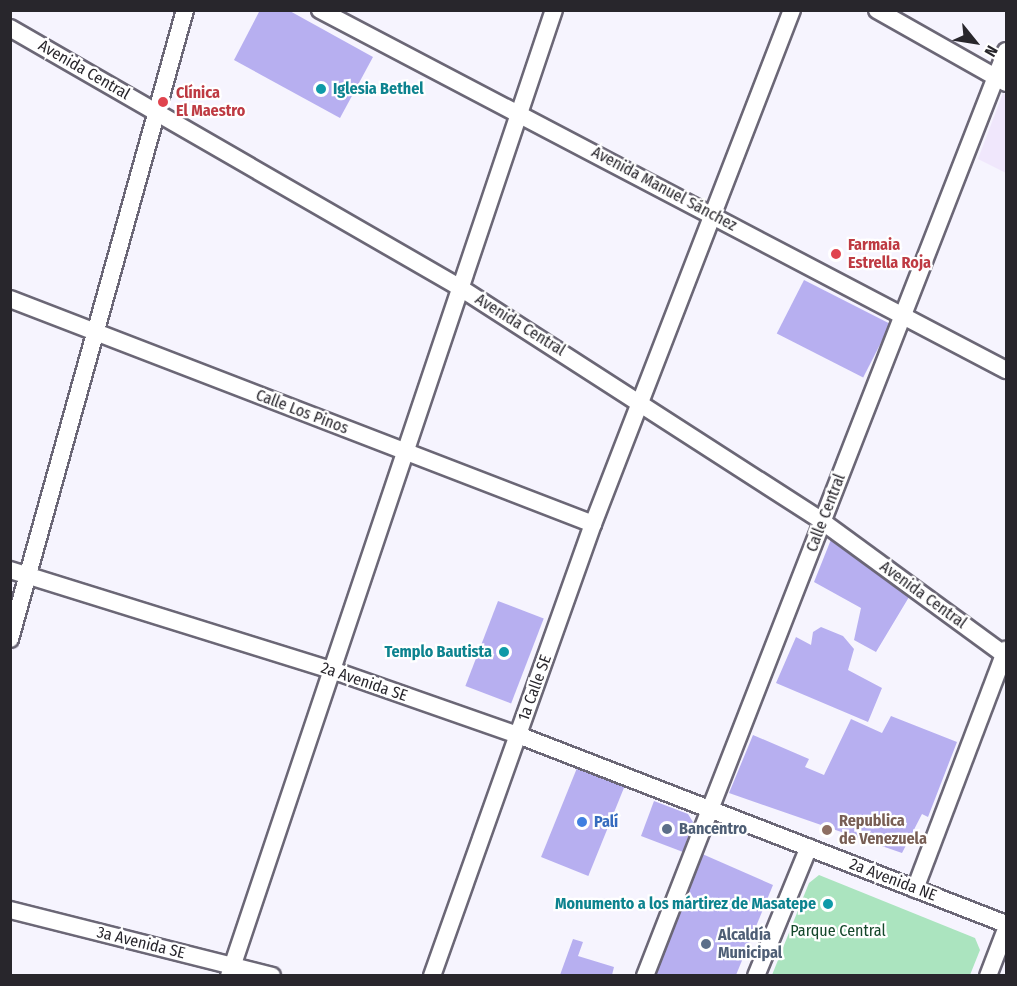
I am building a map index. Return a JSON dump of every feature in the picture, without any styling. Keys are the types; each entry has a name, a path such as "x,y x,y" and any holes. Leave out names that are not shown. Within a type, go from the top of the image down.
{"street":[{"path":"10,639 185,10"},
{"name":"Avenida Manuel Sánchez","path":"320,10 714,214 1006,370"},
{"path":"230,970 554,10"},
{"name":"1a Calle SE","path":"432,975 593,524 792,10"},
{"path":"877,10 1001,81"},
{"name":"Avenida Central","path":"10,28 459,286 642,402 823,522 1006,654"},
{"name":"Calle Central","path":"645,975 712,809 902,316 1001,81 1006,51"},
{"name":"Calle Los Pinos","path":"10,299 593,524"},
{"name":"2a Avenida SE","path":"10,570 332,670 518,735 712,809"},
{"path":"915,890 1006,654"},
{"name":"2a Avenida NE","path":"712,809 1006,924"},
{"path":"756,975 808,847"},
{"name":"3a Avenida SE","path":"10,910 230,970 272,975"},
{"path":"988,975 1006,929"}],"shaded area":[{"path":"1003,93 1006,95 1006,173 978,159"}],"green space":[{"name":"Parque Central","path":"819,875 975,938 980,950 970,975 772,975 809,883"}],"building":[{"name":"Iglesia Bethel","path":"260,10 288,10 373,57 340,118 234,60"},
{"path":"804,280 890,324 863,377 777,333"},
{"path":"832,537 912,592 876,652 854,640 861,608 814,582"},
{"name":"Templo Bautista","path":"498,601 544,619 511,704 465,686"},
{"path":"821,627 843,636 854,649 848,670 882,688 868,722 776,683 796,637 811,645 813,632"},
{"path":"891,716 957,742 928,817 922,814 902,853 729,793 753,735 809,759 805,767 824,775 851,719 882,733"},
{"name":"Palí","path":"577,768 624,787 588,876 541,857"},
{"name":"Bancentro","path":"654,801 688,814 693,822 683,852 641,836"},
{"name":"Alcaldía Municipal","path":"700,853 773,885 736,975 650,975"},
{"path":"573,939 583,942 578,956 614,967 612,975 560,975"}],"place":[{"name":"Iglesia Bethel","path":"321,89"},
{"name":"Clínica El Maestro","path":"163,102"},
{"name":"Farmaia Estrella Roja","path":"836,254"},
{"name":"Templo Bautista","path":"504,652"},
{"name":"Palí","path":"582,822"},
{"name":"Bancentro","path":"667,829"},
{"name":"Republica de Venezuela","path":"827,830"},
{"name":"Monumento a los mártirez de Masatepe","path":"828,904"},
{"name":"Alcaldía Municipal","path":"706,944"}]}
